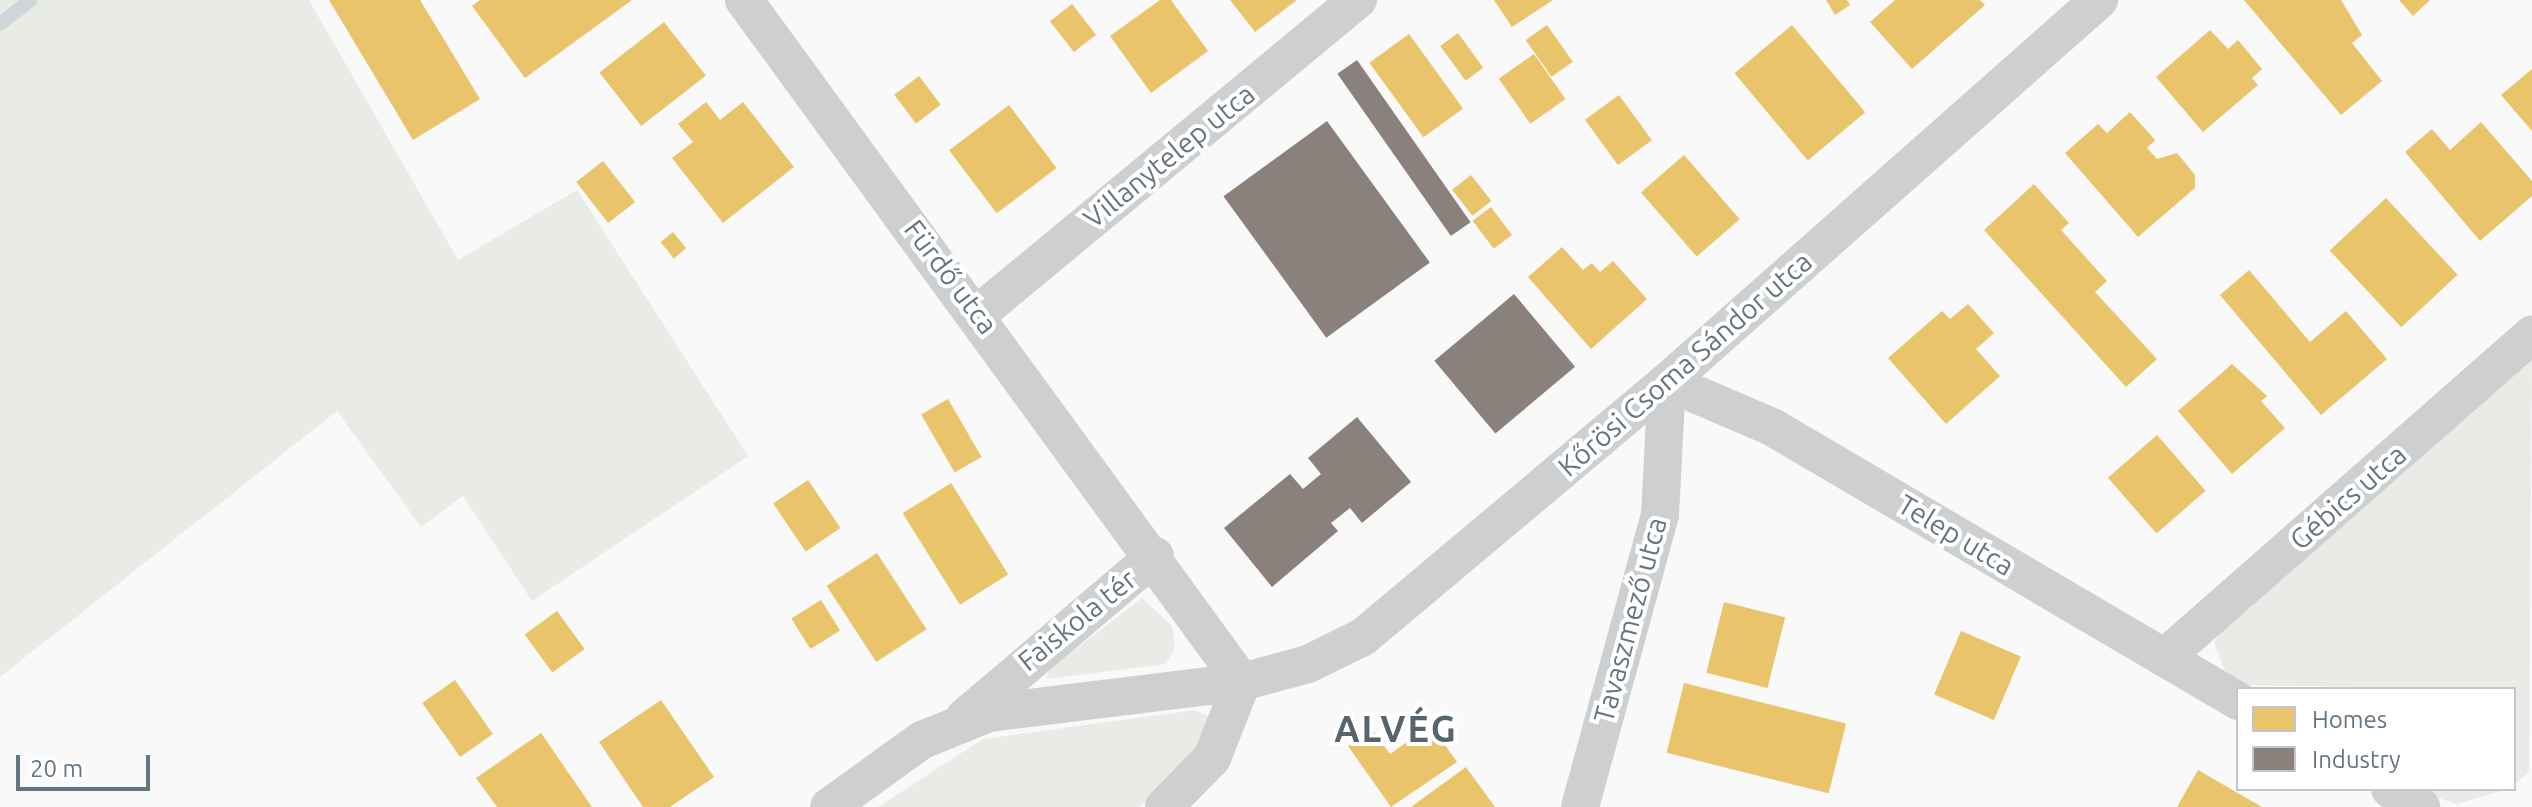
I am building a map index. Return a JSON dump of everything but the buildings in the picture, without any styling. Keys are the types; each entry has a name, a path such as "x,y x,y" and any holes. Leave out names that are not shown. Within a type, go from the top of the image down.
{"street":[{"name":"Fürdő utca","path":"744,0 979,313 1155,556"},
{"name":"Villanytelep utca","path":"979,313 1358,0"},
{"name":"Kőrösi Csoma Sándor utca","path":"1242,682 1308,664 1363,637 1667,382 2099,0"},
{"name":"Gébics utca","path":"2164,658 2532,335"},
{"name":"Telep utca","path":"1667,382 1772,427 2236,700"},
{"name":"Tavaszmező utca","path":"1580,807 1660,515 1667,382"},
{"name":"Faiskola tér","path":"829,807 958,723 1155,556 1242,682 1027,705 958,723"},
{"path":"1164,807 1212,758 1242,682"},
{"path":"2393,791 2421,807"}],"shaded area":[{"path":"0,0 309,0 458,260 577,190 748,456 532,601 463,496 421,527 337,411 0,677"},
{"path":"2532,358 2529,772 2516,783 2516,687 2231,685 2214,643 2226,622"},
{"path":"1142,598 1172,626 1175,648 1166,664 1047,679 1049,669"},
{"path":"1195,710 1216,720 1175,780 1138,807 878,807 983,739"},
{"path":"2417,791 2501,791 2457,804"}],"waterway":[{"path":"0,24 31,0"}],"district":[{"name":"ALVÉG","path":"1396,729"}]}
